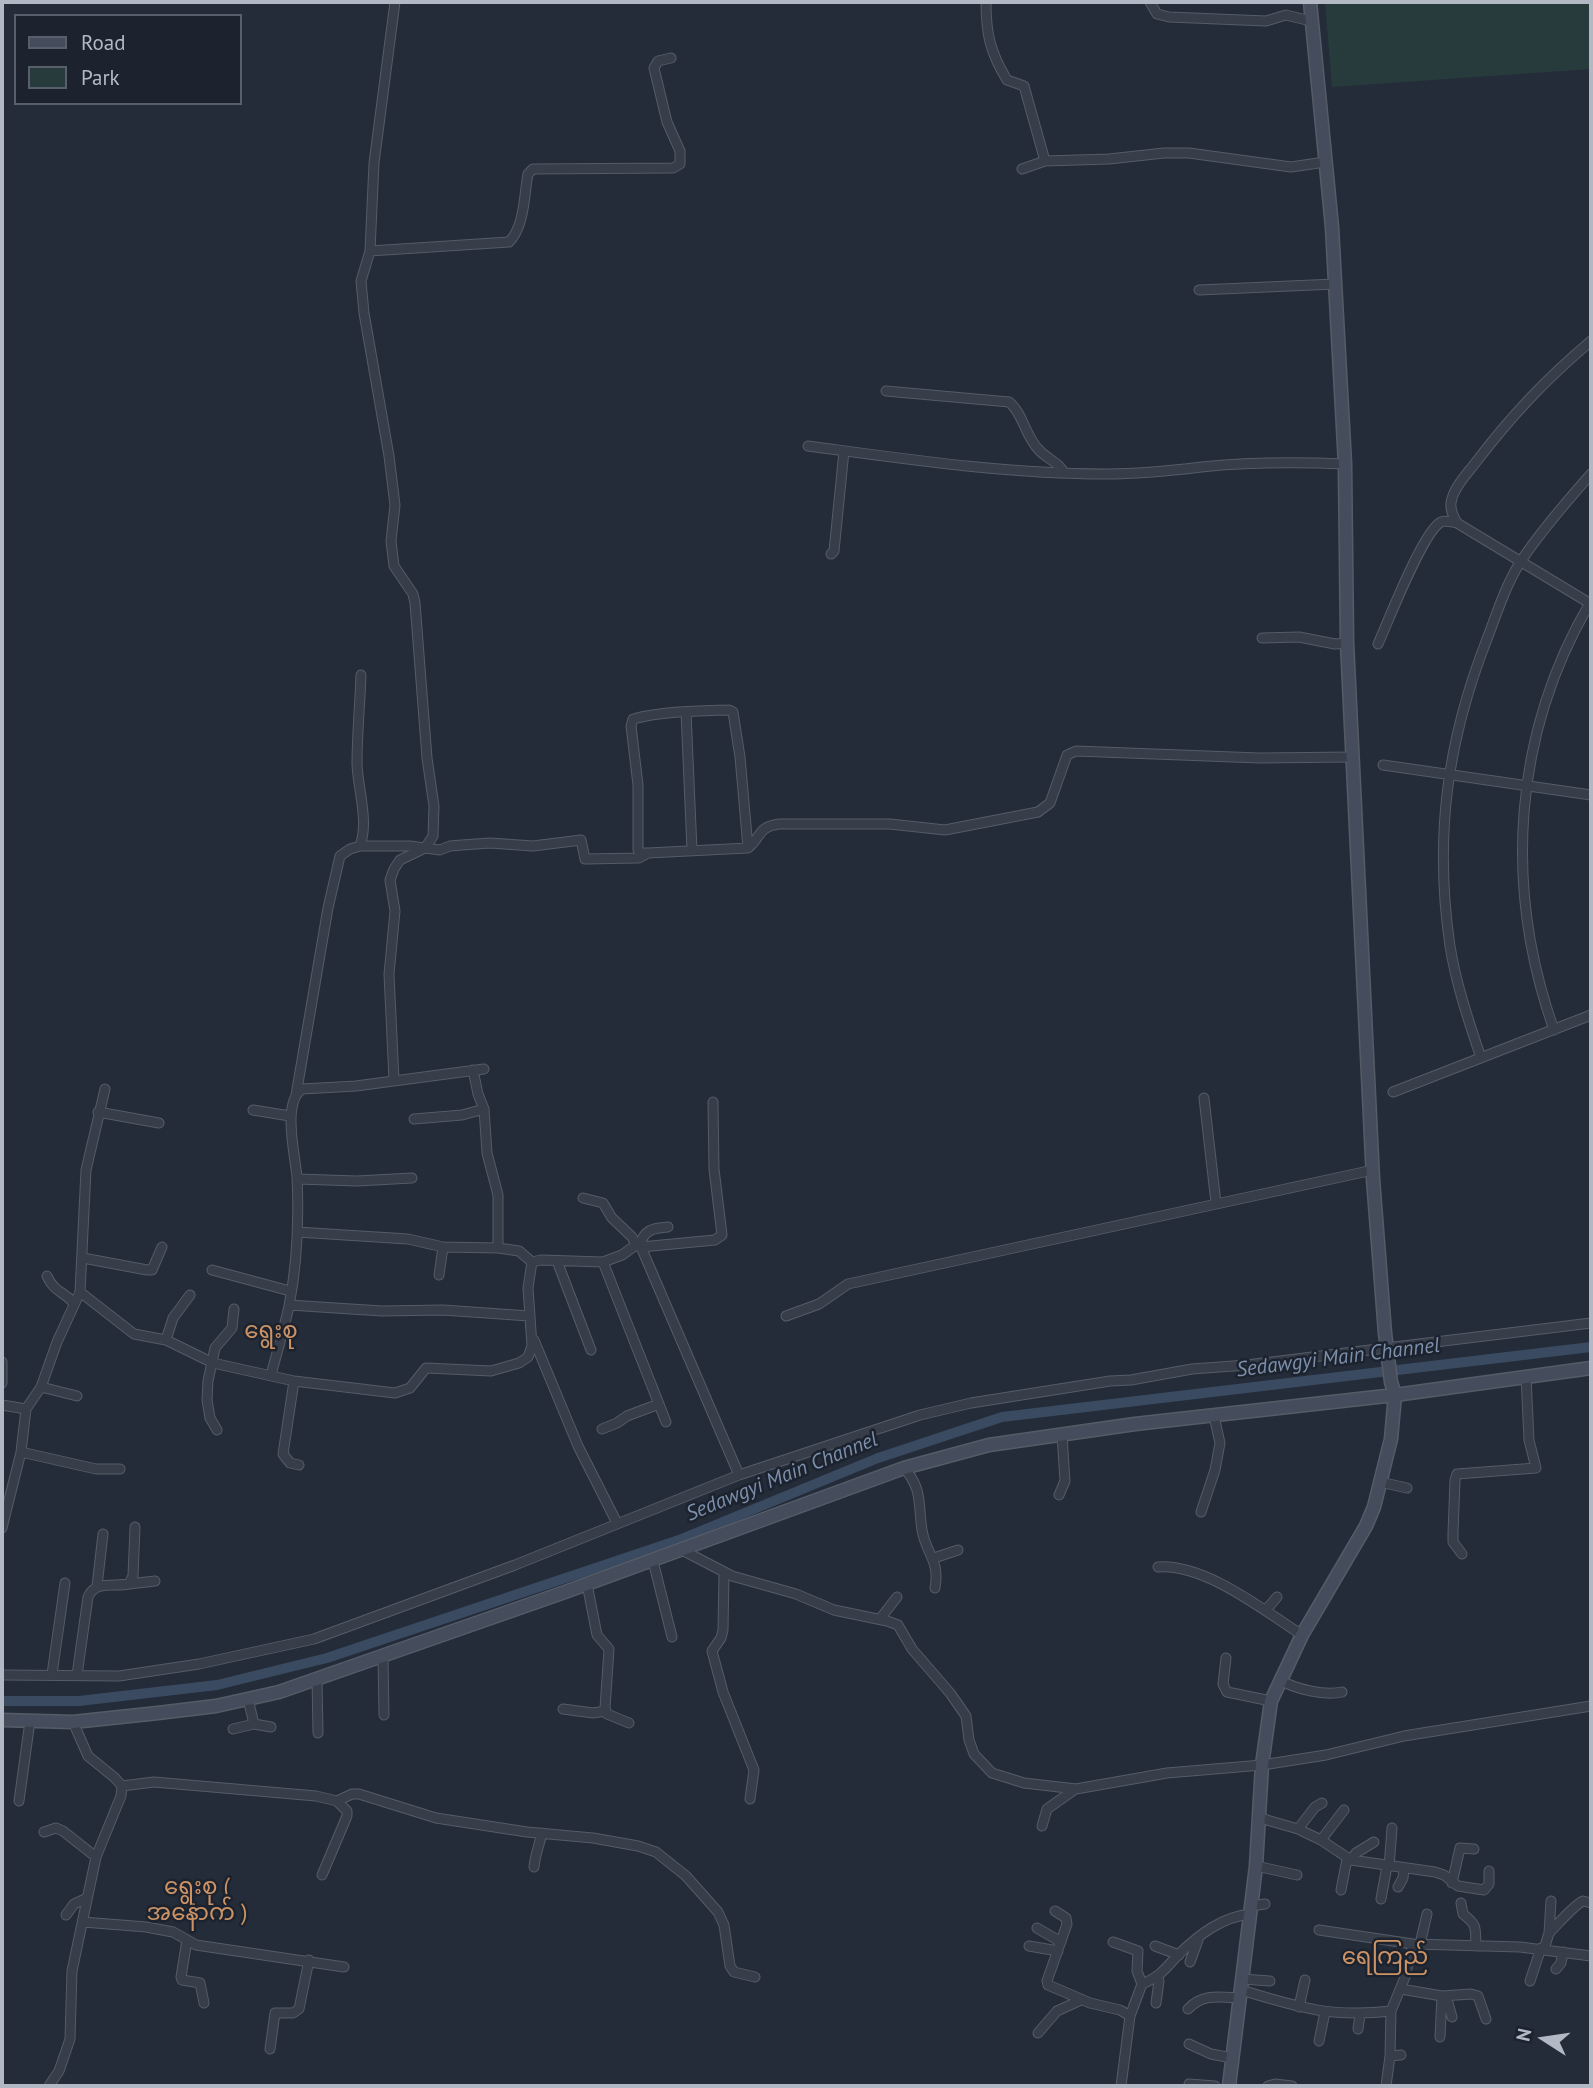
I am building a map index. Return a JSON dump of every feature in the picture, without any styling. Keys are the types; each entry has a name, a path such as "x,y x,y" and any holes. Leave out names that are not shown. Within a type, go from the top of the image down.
{"street":[{"path":"394,1080 389,974 395,911 390,880 400,860 425,848 433,836 433,806 413,594 394,566 391,541 395,505 361,281 370,251 374,163 395,2"},
{"path":"986,2 992,54 1007,80 1024,86 1045,161"},
{"path":"1150,2 1157,13 1169,17 1266,21 1286,15 1311,21"},
{"path":"1229,2086 1251,1910 1262,1765 1271,1701 1303,1635 1366,1526 1391,1439 1393,1388 1373,1170 1347,643 1345,464 1335,284 1310,2"},
{"path":"370,251 509,242 519,225 528,174 533,169 673,168 680,164 680,151 667,121 654,68 658,61 671,58"},
{"path":"1022,169 1045,161 1189,153 1291,167 1325,162"},
{"path":"1199,290 1335,284"},
{"path":"1457,523 1451,512 1451,502 1470,470 1526,400 1591,341"},
{"path":"886,391 1009,402 1015,408 1033,443 1062,468 1064,473"},
{"path":"808,446 931,462 1064,473 1175,472 1249,464 1345,464"},
{"path":"831,554 834,551 844,451"},
{"path":"1481,1058 1450,948 1444,892 1445,791 1457,725 1473,673 1506,591 1521,562 1591,474"},
{"path":"1378,644 1432,529 1446,521 1457,523 1591,602 1561,660 1544,708 1526,786 1523,869 1525,919 1554,1030"},
{"path":"1262,638 1299,637 1335,644 1347,643"},
{"path":"360,846 363,820 357,765 361,675"},
{"path":"687,712 692,849"},
{"path":"748,848 738,737 733,712 655,713 633,719 640,853 748,848 765,827 779,824 890,824 945,831 1038,812 1050,803 1067,755 1076,751 1259,758 1352,757"},
{"path":"1383,765 1591,795"},
{"path":"271,1375 289,1305 297,1232 297,1179 290,1116 340,856 349,849 360,846 440,850 450,846 491,843 533,846 581,840 585,859 639,858 648,853"},
{"path":"1393,1092 1591,1016"},
{"path":"296,1095 302,1089 484,1069"},
{"path":"473,1070 484,1109 487,1153 498,1195 498,1248"},
{"path":"2,1528 5,1502 22,1452 26,1409 41,1387 80,1292 86,1170 105,1089"},
{"path":"1204,1098 1216,1203"},
{"path":"532,1262 603,1262 639,1246 715,1240 722,1234 714,1169 713,1102"},
{"path":"414,1119 462,1115 484,1109"},
{"path":"253,1110 290,1116"},
{"path":"98,1112 159,1123"},
{"path":"786,1316 819,1304 848,1284 1373,1170"},
{"path":"297,1179 357,1181 412,1178"},
{"path":"583,1198 603,1203 612,1218 639,1246 738,1475"},
{"path":"639,1246 647,1231 668,1227"},
{"path":"297,1232 408,1239 443,1247 498,1248 519,1251 532,1262"},
{"path":"83,1258 152,1270 162,1247"},
{"path":"439,1275 443,1247"},
{"path":"557,1261 591,1350"},
{"path":"532,1262 528,1288 533,1336 578,1446 617,1523"},
{"path":"603,1262 666,1422"},
{"path":"212,1270 290,1291"},
{"path":"47,1276 51,1286 67,1295 74,1303"},
{"path":"80,1292 134,1334 166,1340 213,1363 294,1381 395,1393 410,1388 425,1368 491,1371 519,1363 531,1352 533,1336"},
{"path":"166,1340 173,1318 190,1295"},
{"path":"289,1305 529,1316"},
{"path":"217,1430 210,1418 206,1399 215,1348 232,1328 234,1309"},
{"path":"2,1675 119,1676 200,1664 314,1639 515,1565 738,1475 919,1415 971,1403 1192,1369 1388,1351 1591,1323"},
{"path":"2,1362 2,1383"},
{"path":"2,1720 73,1722 216,1706 248,1699 383,1657 904,1468 989,1445 1214,1416 1393,1388 1591,1367"},
{"path":"1462,1554 1453,1542 1457,1474 1536,1468 1529,1440 1526,1376"},
{"path":"294,1381 283,1454 290,1464 299,1465"},
{"path":"41,1387 77,1396"},
{"path":"603,1429 659,1404"},
{"path":"2,1405 26,1409"},
{"path":"1201,1512 1215,1470 1220,1443 1214,1416"},
{"path":"1059,1495 1065,1481 1062,1435"},
{"path":"22,1452 96,1469 120,1469"},
{"path":"904,1468 912,1477 920,1498 922,1529 926,1545 934,1558 936,1588"},
{"path":"1380,1482 1407,1488"},
{"path":"129,1584 133,1576 135,1527"},
{"path":"97,1586 103,1534"},
{"path":"934,1558 958,1549"},
{"path":"682,1550 724,1573 796,1594 834,1610 898,1625 912,1649 966,1716 974,1754 992,1773 1024,1783 1076,1789 1167,1773 1262,1765 1326,1755 1404,1736 1591,1706"},
{"path":"653,1561 672,1637"},
{"path":"1158,1567 1170,1566 1211,1579 1266,1610 1303,1635"},
{"path":"724,1573 723,1630 712,1651 723,1692 754,1770 750,1798"},
{"path":"77,1675 91,1590 97,1586 155,1581"},
{"path":"52,1674 65,1583"},
{"path":"587,1584 597,1635 610,1649 606,1711"},
{"path":"880,1619 897,1597"},
{"path":"1266,1610 1277,1597"},
{"path":"383,1657 384,1715"},
{"path":"1226,1658 1223,1684 1227,1692 1271,1701"},
{"path":"317,1679 318,1733"},
{"path":"1280,1680 1334,1694 1342,1692"},
{"path":"248,1699 254,1724"},
{"path":"563,1709 593,1713 606,1711 616,1719 628,1723"},
{"path":"19,1801 30,1721"},
{"path":"73,1722 88,1756 122,1786"},
{"path":"233,1729 254,1724 271,1727"},
{"path":"122,1786 154,1782 316,1796 337,1801 347,1811 347,1816 323,1875"},
{"path":"49,2086 59,2071 70,2039 72,1971 87,1898 96,1857 118,1804 122,1786"},
{"path":"1042,1826 1047,1809 1076,1789"},
{"path":"337,1801 352,1794 359,1794 436,1818 574,1835 620,1842 649,1850 664,1857 696,1887 721,1916 728,1960 734,1972 755,1977"},
{"path":"1298,1829 1308,1814 1322,1803"},
{"path":"1321,1840 1344,1810"},
{"path":"1260,1818 1298,1829 1321,1840 1349,1859 1388,1867 1436,1872 1458,1886 1484,1890 1489,1884 1489,1871"},
{"path":"44,1832 56,1828 63,1831 96,1857"},
{"path":"1381,1899 1392,1828"},
{"path":"534,1867 542,1833"},
{"path":"1341,1890 1349,1859 1374,1842"},
{"path":"1452,1883 1460,1848 1474,1849"},
{"path":"1255,1866 1297,1875"},
{"path":"1398,1887 1404,1869"},
{"path":"66,1915 74,1904 87,1898"},
{"path":"1530,1981 1549,1933 1552,1901"},
{"path":"1549,1933 1579,1902 1591,1903"},
{"path":"1461,1903 1463,1913 1474,1921 1476,1926 1476,1946"},
{"path":"1142,1984 1157,1978 1179,1955 1219,1922 1265,1904"},
{"path":"1055,1911 1066,1918 1067,1924 1047,1981 1048,1985 1081,2000 1120,2010 1130,2016"},
{"path":"1387,2086 1391,2011 1427,1914"},
{"path":"83,1922 146,1927 173,1932 197,1945 344,1967"},
{"path":"1037,1928 1059,1947"},
{"path":"1319,1930 1416,1944 1542,1949 1591,1956"},
{"path":"1190,1962 1198,1938"},
{"path":"187,1940 181,1977 182,1980 200,1983 204,2003"},
{"path":"1112,1942 1138,1951 1137,1971 1142,1984 1130,2016 1121,2086"},
{"path":"1028,1946 1059,1947"},
{"path":"1155,1946 1179,1955"},
{"path":"1556,1969 1561,1963 1563,1952"},
{"path":"270,2049 275,2013 293,2013 299,2009 309,1960"},
{"path":"1156,2003 1159,1981 1157,1978"},
{"path":"1299,2007 1305,1980"},
{"path":"1188,2009 1200,1999 1270,1981"},
{"path":"1241,1989 1325,2012 1360,2015 1391,2011"},
{"path":"1401,1989 1442,1999 1451,2007 1452,2017"},
{"path":"1442,1999 1471,1994 1478,1996 1486,2019"},
{"path":"1440,2037 1442,1999"},
{"path":"1038,2033 1057,2011 1081,2000"},
{"path":"1319,2041 1325,2012"},
{"path":"1358,2029 1360,2015"},
{"path":"1189,2044 1211,2054 1232,2058"},
{"path":"1390,2056 1401,2055"},
{"path":"1189,2084 1215,2086"},
{"path":"1268,2086 1292,2086"}],"green space":[{"path":"1325,2 1591,2 1591,69 1332,87"}],"waterway":[{"name":"Sedawgyi Main Channel","path":"2,1701 79,1701 217,1685 327,1658 679,1540 878,1458 1002,1417 1591,1347"}],"district":[{"name":"ရွေးစု","path":"271,1331"},
{"name":"ရွေးစု ( အနောက် )","path":"197,1900"},
{"name":"ရေကြည်","path":"1385,1957"}]}
